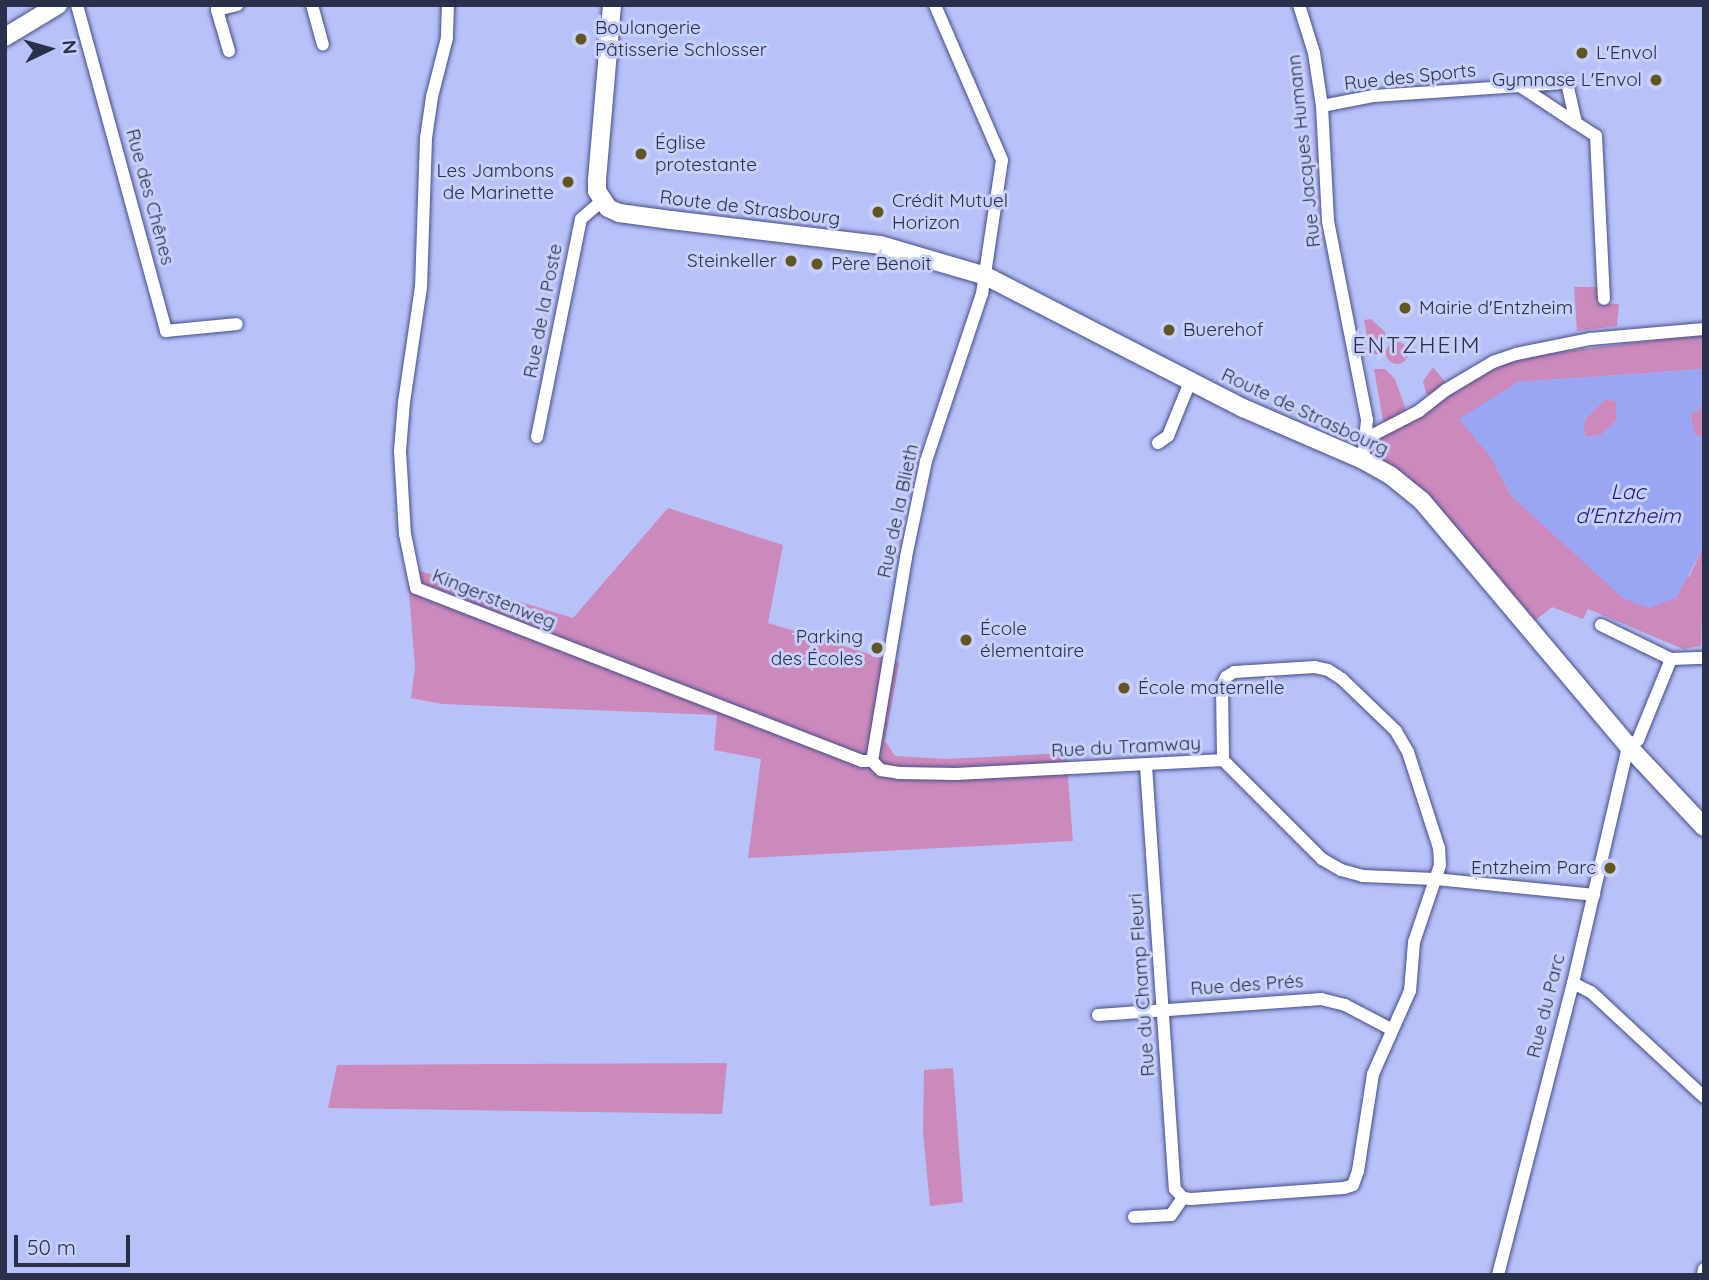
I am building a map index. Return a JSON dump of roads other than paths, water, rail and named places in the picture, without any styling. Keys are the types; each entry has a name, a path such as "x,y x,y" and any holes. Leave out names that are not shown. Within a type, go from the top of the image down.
{"main road":[{"path":"5,37 58,5"},
{"path":"602,201 597,181 612,5"},
{"name":"Route de Strasbourg","path":"602,201 619,213 880,244 986,276 1243,408 1363,460 1405,486 1458,543 1628,746 1704,827"}],"street":[{"name":"Rue des Chênes","path":"77,5 166,331 237,324"},
{"path":"229,51 217,10 237,5"},
{"path":"312,5 323,45"},
{"name":"Kingerstenweg","path":"447,5 447,37 438,69 426,138 422,287 404,402 400,451 405,534 416,588 862,761 872,761"},
{"name":"Rue de la Blieth","path":"872,761 906,557 926,461 986,276 1002,160 935,5"},
{"name":"Rue Jacques Humann","path":"1299,5 1312,45 1322,106 1328,221 1367,420 1363,460"},
{"name":"Rue des Sports","path":"1322,106 1374,96 1567,83 1576,123 1596,136 1604,299"},
{"path":"1520,86 1576,123"},
{"name":"Rue de la Poste","path":"537,437 581,219 602,201"},
{"path":"1367,438 1419,411 1446,390 1493,362 1516,354 1590,340 1704,329"},
{"name":"Route de Strasbourg","path":"1158,443 1168,436 1191,382"},
{"path":"1601,625 1671,659 1704,658"},
{"path":"1628,746 1638,740 1671,659"},
{"path":"1134,1217 1171,1215 1182,1199 1330,1189 1353,1185 1358,1171 1373,1074 1410,991 1414,942 1440,865 1439,848 1408,752 1396,731 1342,679 1328,670 1315,667 1234,672 1226,677 1222,686 1223,760"},
{"name":"Rue du Parc","path":"1499,1275 1573,983 1628,746"},
{"name":"Rue du Tramway","path":"872,761 881,770 934,774 1146,766 1223,760 1322,859 1341,870 1363,876 1436,879 1594,895"},
{"name":"Rue du Champ Fleuri","path":"1146,766 1175,1189 1182,1199"},
{"path":"1573,983 1591,992 1704,1097"},
{"name":"Rue des Prés","path":"1098,1014 1321,999 1345,1005 1391,1029"},
{"path":"1703,1275 1704,1269"}],"water":[{"name":"Lac d'Entzheim","path":"1704,369 1704,406 1690,415 1695,435 1704,437 1704,545 1677,597 1649,608 1624,599 1511,496 1491,457 1459,419 1518,382","holes":["1605,399 1616,401 1616,421 1601,435 1586,437 1583,429 1585,419"]}],"place":[{"name":"Boulangerie Pâtisserie Schlosser","path":"581,39"},
{"name":"L'Envol","path":"1582,53"},
{"name":"Gymnase L'Envol","path":"1656,80"},
{"name":"Église protestante","path":"641,154"},
{"name":"Les Jambons de Marinette","path":"568,182"},
{"name":"Crédit Mutuel Horizon","path":"878,212"},
{"name":"Steinkeller","path":"791,261"},
{"name":"Père Benoit","path":"817,264"},
{"name":"Mairie d'Entzheim","path":"1405,308"},
{"name":"Buerehof","path":"1169,330"},
{"name":"École élementaire","path":"966,640"},
{"name":"Parking des Écoles","path":"877,648"},
{"name":"École maternelle","path":"1124,688"},
{"name":"Entzheim Parc","path":"1610,868"}],"district":[{"name":"ENTZHEIM","path":"1417,345"}]}
